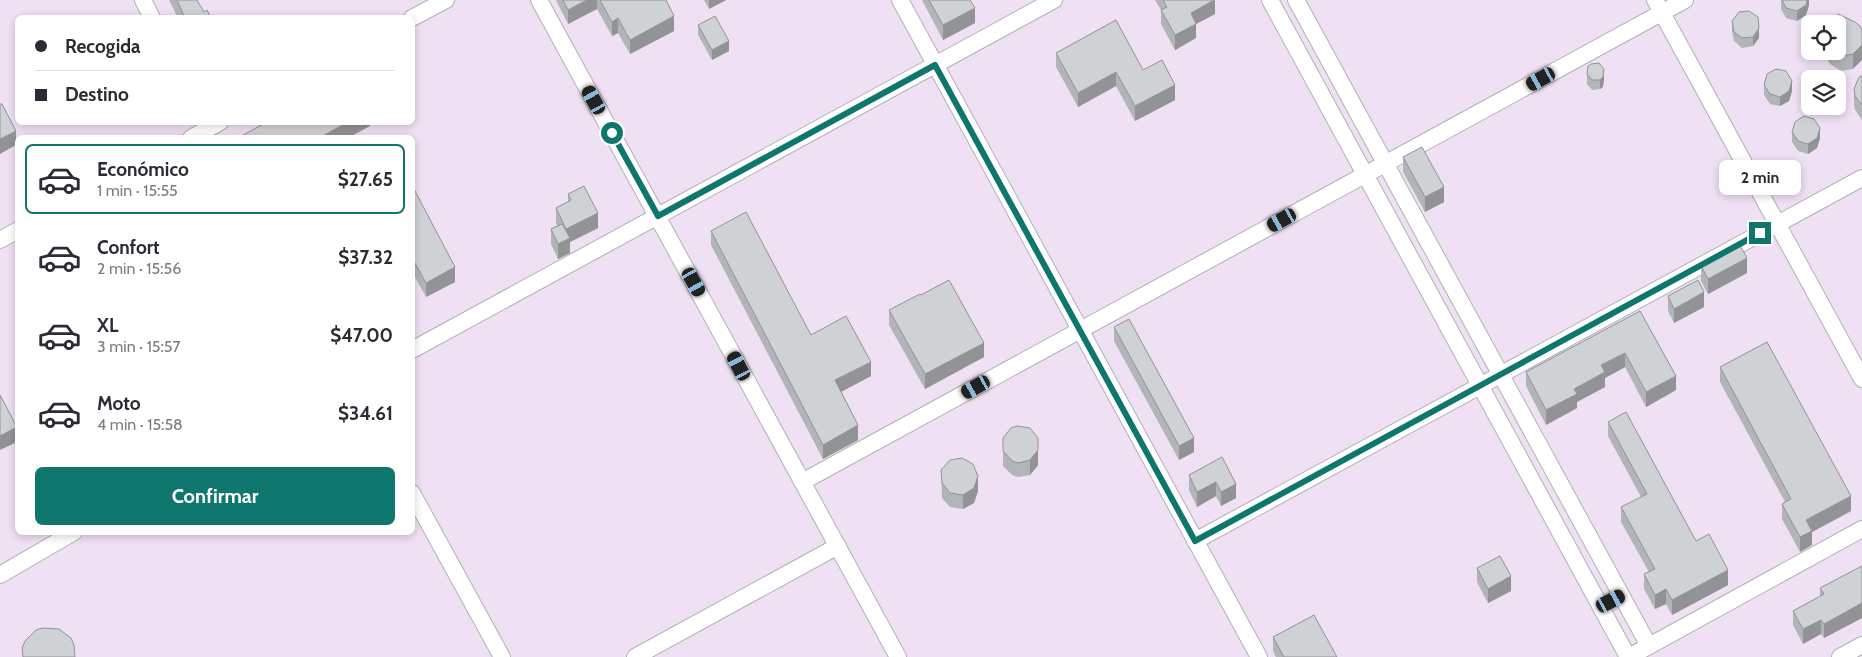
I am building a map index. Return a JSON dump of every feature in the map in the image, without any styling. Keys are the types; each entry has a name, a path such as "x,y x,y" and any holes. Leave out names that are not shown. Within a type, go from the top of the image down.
{"lane":[{"path":"143,0 150,15"},
{"path":"415,16 446,0"},
{"path":"539,0 898,657"},
{"path":"900,0 1195,541 1252,655"},
{"path":"415,348 1054,0"},
{"path":"1270,0 1628,657 1862,529"},
{"path":"1296,0 1649,646"},
{"path":"802,482 1385,163 1658,6 1685,0"},
{"path":"1658,6 1862,379"},
{"path":"198,135 215,127"},
{"path":"1195,541 1862,178"},
{"path":"0,240 15,232"},
{"path":"415,498 502,657"},
{"path":"0,575 69,535"},
{"path":"634,657 838,546"},
{"path":"1578,566 1599,554"},
{"path":"1601,607 1621,596"},
{"path":"1840,657 1862,645"}],"shaded area":[{"path":"0,0 1862,0 1862,657 0,657"}],"building":[{"path":"177,0 197,0 204,12 207,10 210,15 184,15"},
{"path":"563,0 587,0 568,10"},
{"path":"600,0 666,0 674,16 630,40 618,18 612,22"},
{"path":"929,0 970,0 975,8 943,25"},
{"path":"1163,0 1214,0 1191,13 1196,24 1175,35 1161,10 1167,7"},
{"path":"1782,0 1807,0 1806,5 1797,11 1786,8"},
{"path":"1749,11 1758,17 1759,28 1753,37 1742,38 1734,32 1732,21 1739,12"},
{"path":"715,16 729,41 712,50 698,25"},
{"path":"1846,18 1855,22 1862,30 1862,45 1853,54 1846,55"},
{"path":"1116,20 1143,70 1162,60 1175,85 1135,106 1116,72 1078,93 1056,53"},
{"path":"1599,63 1604,69 1603,77 1600,80 1592,80 1587,74 1588,66"},
{"path":"1776,69 1786,71 1792,81 1789,91 1780,97 1770,94 1764,85 1767,74"},
{"path":"1862,76 1862,105 1855,96 1854,89 1859,77"},
{"path":"0,104 2,104 16,131 0,139"},
{"path":"1804,116 1814,119 1820,128 1817,138 1808,144 1798,141 1792,132 1795,122"},
{"path":"261,125 343,125 324,135 243,135"},
{"path":"1422,147 1444,187 1425,197 1403,157"},
{"path":"584,186 598,213 566,229 556,208 571,200 568,194"},
{"path":"415,191 455,267 426,283 415,263"},
{"path":"746,212 811,335 846,316 871,362 835,380 858,425 823,445 711,231"},
{"path":"562,224 570,238 558,244 551,229"},
{"path":"1740,245 1747,258 1708,279 1701,266"},
{"path":"949,280 984,343 925,374 889,310"},
{"path":"1698,280 1704,292 1674,309 1668,296"},
{"path":"1640,311 1676,376 1646,392 1625,353 1601,365 1605,372 1574,389 1577,394 1546,410 1526,372"},
{"path":"1129,319 1194,438 1179,446 1114,327"},
{"path":"1767,342 1851,496 1806,520 1812,531 1800,537 1782,504 1791,499 1720,367"},
{"path":"0,395 15,423 15,428 0,436"},
{"path":"1626,412 1696,541 1709,534 1728,570 1672,600 1666,589 1655,595 1644,574 1655,569 1621,507 1647,494 1608,422"},
{"path":"1017,426 1030,428 1038,438 1038,450 1030,460 1018,463 1012,461 1003,451 1003,438 1011,428"},
{"path":"1222,457 1236,484 1221,492 1216,482 1197,492 1189,475"},
{"path":"962,458 973,464 978,476 974,488 963,495 950,493 942,483 941,470 950,460"},
{"path":"1500,556 1511,576 1488,589 1477,568"},
{"path":"1862,566 1862,603 1824,624 1821,620 1803,629 1793,611 1824,594 1820,588"},
{"path":"1314,615 1337,657 1284,657 1273,637"},
{"path":"43,628 59,629 71,638 75,657 23,657 22,648 25,641 36,630"}],"route":[{"path":"612,133 658,216 935,65 1195,541 1760,233"}]}
